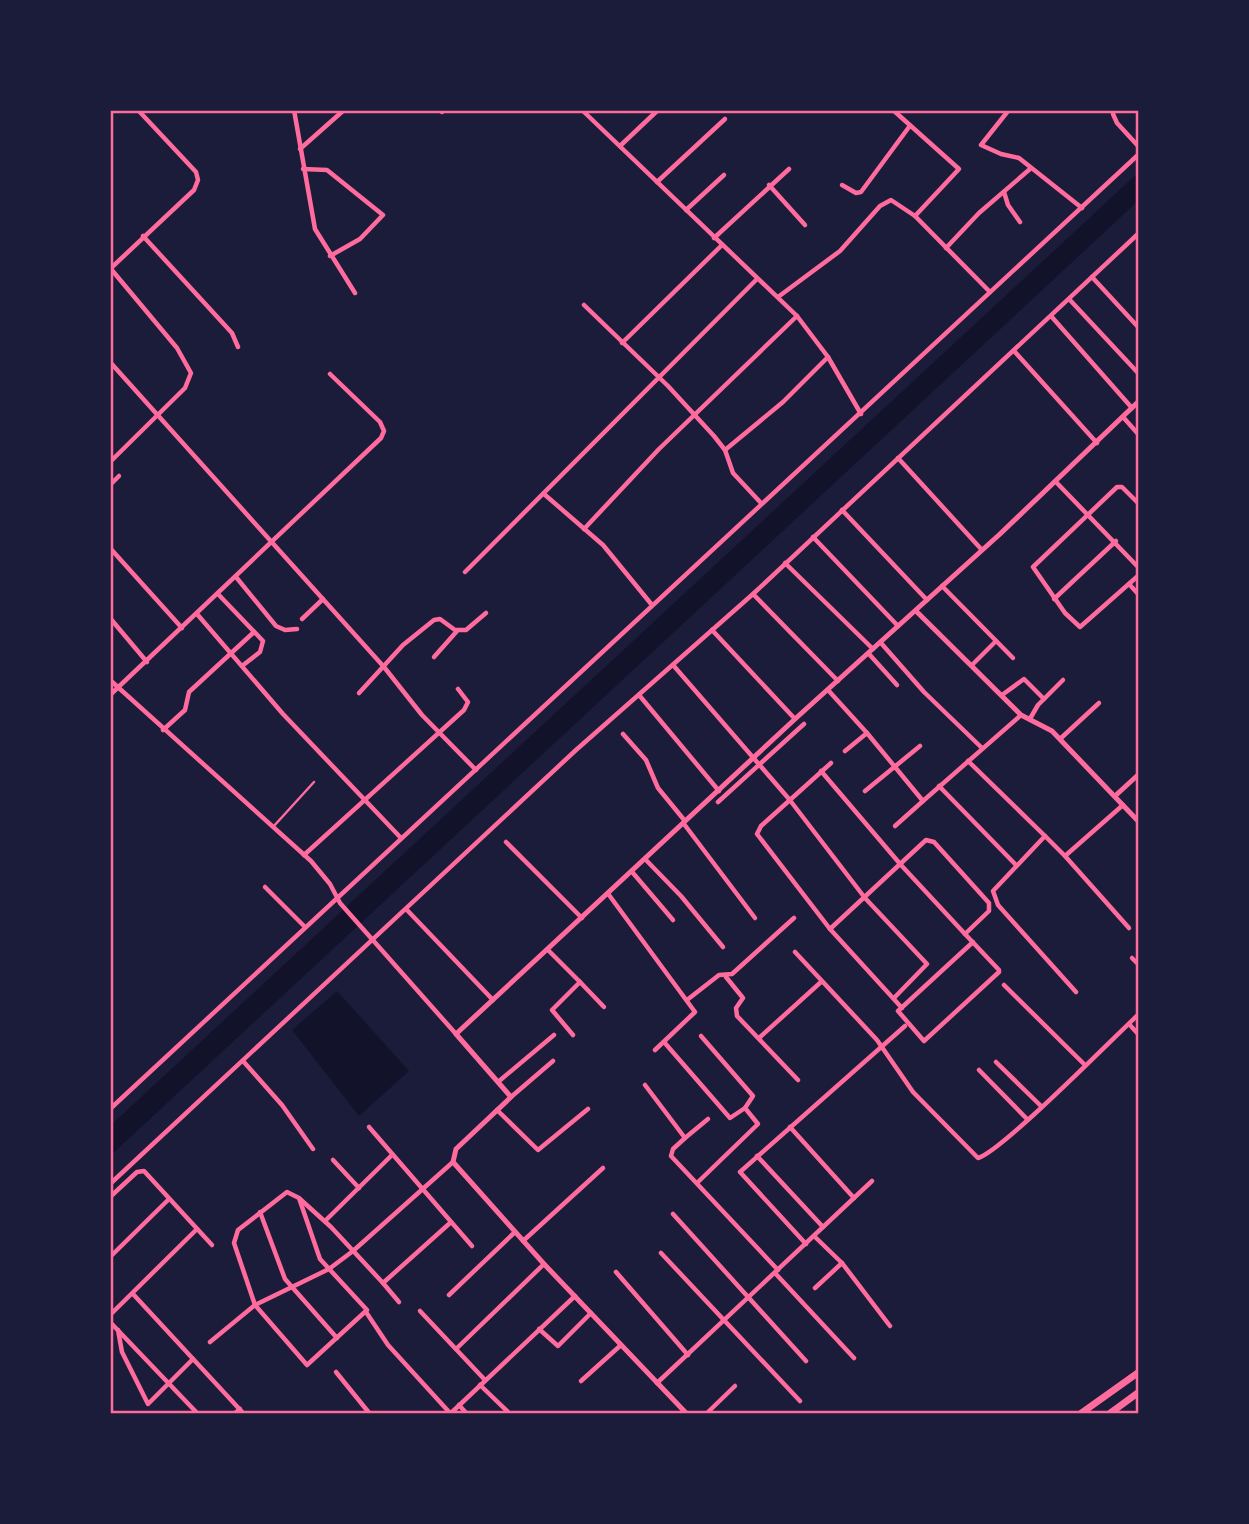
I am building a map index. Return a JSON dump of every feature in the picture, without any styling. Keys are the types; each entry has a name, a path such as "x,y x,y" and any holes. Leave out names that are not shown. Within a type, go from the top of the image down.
{"highway":[{"path":"1080,1414 1139,1372"},
{"path":"1109,1414 1139,1392"}],"street":[{"path":"110,463 185,388 191,373 177,348 110,269 194,190 198,176 138,110"},
{"path":"294,110 315,229 355,293"},
{"path":"300,149 344,110"},
{"path":"582,110 796,316 828,357 861,414"},
{"path":"620,146 657,110"},
{"path":"893,110 959,169 915,216"},
{"path":"1015,118 1008,111 981,145 1001,155 1017,157 1082,208"},
{"path":"1113,114 1117,123 1139,147"},
{"path":"657,182 724,119"},
{"path":"842,185 856,193 861,192 909,127"},
{"path":"111,1106 305,927 339,901 401,839 1139,154"},
{"path":"303,169 327,170 383,215 360,239 330,256"},
{"path":"714,238 789,169"},
{"path":"946,248 979,213 1030,169"},
{"path":"686,210 724,176"},
{"path":"769,185 804,225"},
{"path":"1004,192 1008,205 1020,222"},
{"path":"778,297 840,251 887,201 897,202 915,216 990,292"},
{"path":"110,1184 371,939 407,910 639,695 753,594 1139,233"},
{"path":"143,236 232,333 239,347"},
{"path":"622,343 722,245"},
{"path":"1092,276 1139,328"},
{"path":"465,572 757,279"},
{"path":"1069,299 1139,374"},
{"path":"584,305 694,414 725,450 733,473 761,503"},
{"path":"584,529 694,414 796,316"},
{"path":"1051,316 1132,408"},
{"path":"1014,351 1097,443"},
{"path":"725,450 783,402 828,357"},
{"path":"110,362 439,732 476,770"},
{"path":"110,695 383,434 380,422 330,374"},
{"path":"456,1034 633,873 795,719 1056,482 1139,401"},
{"path":"1123,417 1139,435"},
{"path":"898,458 982,550"},
{"path":"110,485 119,476"},
{"path":"1056,482 1116,541 1139,568"},
{"path":"1139,504 1119,486 1032,567 1054,599 1080,627 1139,575"},
{"path":"544,494 603,545 652,605"},
{"path":"842,510 927,600"},
{"path":"813,537 898,626"},
{"path":"1054,599 1116,541"},
{"path":"110,548 182,628"},
{"path":"785,564 871,652 897,685"},
{"path":"236,577 275,626 287,630 297,629"},
{"path":"1129,584 1139,595"},
{"path":"942,586 1013,658"},
{"path":"218,594 263,641 264,646 242,666"},
{"path":"753,594 838,681"},
{"path":"302,619 323,599"},
{"path":"916,611 1021,715 1031,717 1060,739 1139,822"},
{"path":"434,657 457,631 470,628 485,613"},
{"path":"197,614 401,839"},
{"path":"110,618 147,662"},
{"path":"359,693 403,645 434,620 440,619 457,631"},
{"path":"712,630 795,719"},
{"path":"163,730 185,710 189,692 254,632"},
{"path":"972,665 996,641"},
{"path":"881,643 924,692 982,748"},
{"path":"673,665 789,799 865,898 927,965 894,998"},
{"path":"1002,695 1024,679 1044,699"},
{"path":"110,680 304,855 330,884 339,901 371,939 510,1097"},
{"path":"1031,717 1063,680"},
{"path":"304,855 467,705 458,689"},
{"path":"828,690 923,801"},
{"path":"639,695 719,790"},
{"path":"1060,739 1099,704"},
{"path":"895,826 1021,715"},
{"path":"718,802 804,724"},
{"path":"845,751 867,733"},
{"path":"623,734 646,760 658,788 755,918"},
{"path":"865,790 920,746"},
{"path":"968,761 1065,856 1129,928"},
{"path":"831,763 761,826 757,837 830,929 902,1008"},
{"path":"821,771 901,865 973,942 999,972 928,1040 923,1040 898,1013 973,942"},
{"path":"1115,796 1139,775"},
{"path":"939,786 1016,865"},
{"path":"1065,856 1123,805"},
{"path":"1045,836 994,887 994,899 1076,992"},
{"path":"830,929 928,840 934,842 959,867 991,906 965,934"},
{"path":"506,842 583,918"},
{"path":"645,859 681,896 723,947"},
{"path":"633,873 673,920"},
{"path":"265,887 305,927"},
{"path":"609,895 694,1010 694,1016 655,1050"},
{"path":"407,910 493,1000"},
{"path":"687,1000 719,975 732,974 794,918"},
{"path":"548,950 604,1007"},
{"path":"795,952 881,1048 905,1082 976,1158 990,1152 1139,1014"},
{"path":"1132,958 1139,965"},
{"path":"726,976 743,998 736,1013 798,1080"},
{"path":"573,1035 552,1010 580,982"},
{"path":"758,1038 821,982"},
{"path":"1004,985 1084,1065"},
{"path":"1129,1024 1139,1035"},
{"path":"806,1244 740,1174 905,1026"},
{"path":"498,1082 554,1035"},
{"path":"663,1042 730,1118 745,1108 753,1100 753,1096 701,1037"},
{"path":"243,1061 282,1105 313,1149"},
{"path":"211,1342 255,1305 329,1269 353,1251 453,1161 456,1149 510,1097 553,1061"},
{"path":"996,1062 1041,1106"},
{"path":"979,1070 1027,1119"},
{"path":"645,1085 685,1138"},
{"path":"698,1182 757,1127 757,1122 745,1108"},
{"path":"497,1110 538,1150 587,1109"},
{"path":"708,1119 673,1149 671,1156 698,1182 854,1358"},
{"path":"790,1127 854,1198"},
{"path":"369,1128 472,1246"},
{"path":"325,1221 392,1155"},
{"path":"757,1156 823,1227"},
{"path":"333,1160 359,1188"},
{"path":"453,1161 544,1264 685,1413"},
{"path":"523,1241 603,1168"},
{"path":"110,1197 142,1170 212,1245"},
{"path":"657,1384 872,1181"},
{"path":"366,1312 310,1364 305,1364 255,1305 233,1240 238,1230 287,1192 299,1198 325,1221 399,1302"},
{"path":"299,1198 318,1255 366,1306 366,1312 387,1345 450,1414 575,1296"},
{"path":"110,1256 169,1199"},
{"path":"260,1212 282,1272 337,1338"},
{"path":"673,1214 806,1361"},
{"path":"383,1283 450,1223"},
{"path":"110,1315 197,1229"},
{"path":"449,1295 515,1232"},
{"path":"814,1236 842,1263 890,1326"},
{"path":"661,1253 800,1401"},
{"path":"816,1288 842,1263"},
{"path":"456,1349 544,1264"},
{"path":"616,1272 688,1354"},
{"path":"133,1294 244,1414"},
{"path":"420,1311 485,1380"},
{"path":"539,1329 558,1346 591,1313"},
{"path":"110,1322 198,1414"},
{"path":"118,1330 122,1352 148,1404 193,1359"},
{"path":"581,1381 621,1345"},
{"path":"335,1372 370,1414"},
{"path":"480,1385 510,1414"},
{"path":"706,1414 735,1386"},
{"path":"459,1405 467,1414"},
{"path":"234,1414 240,1409"}],"lane":[{"path":"273,827 314,782"}],"shaded area":[{"path":"1139,172 1139,200 110,1156 110,1126"},
{"path":"337,991 409,1071 359,1116 292,1030"}]}
